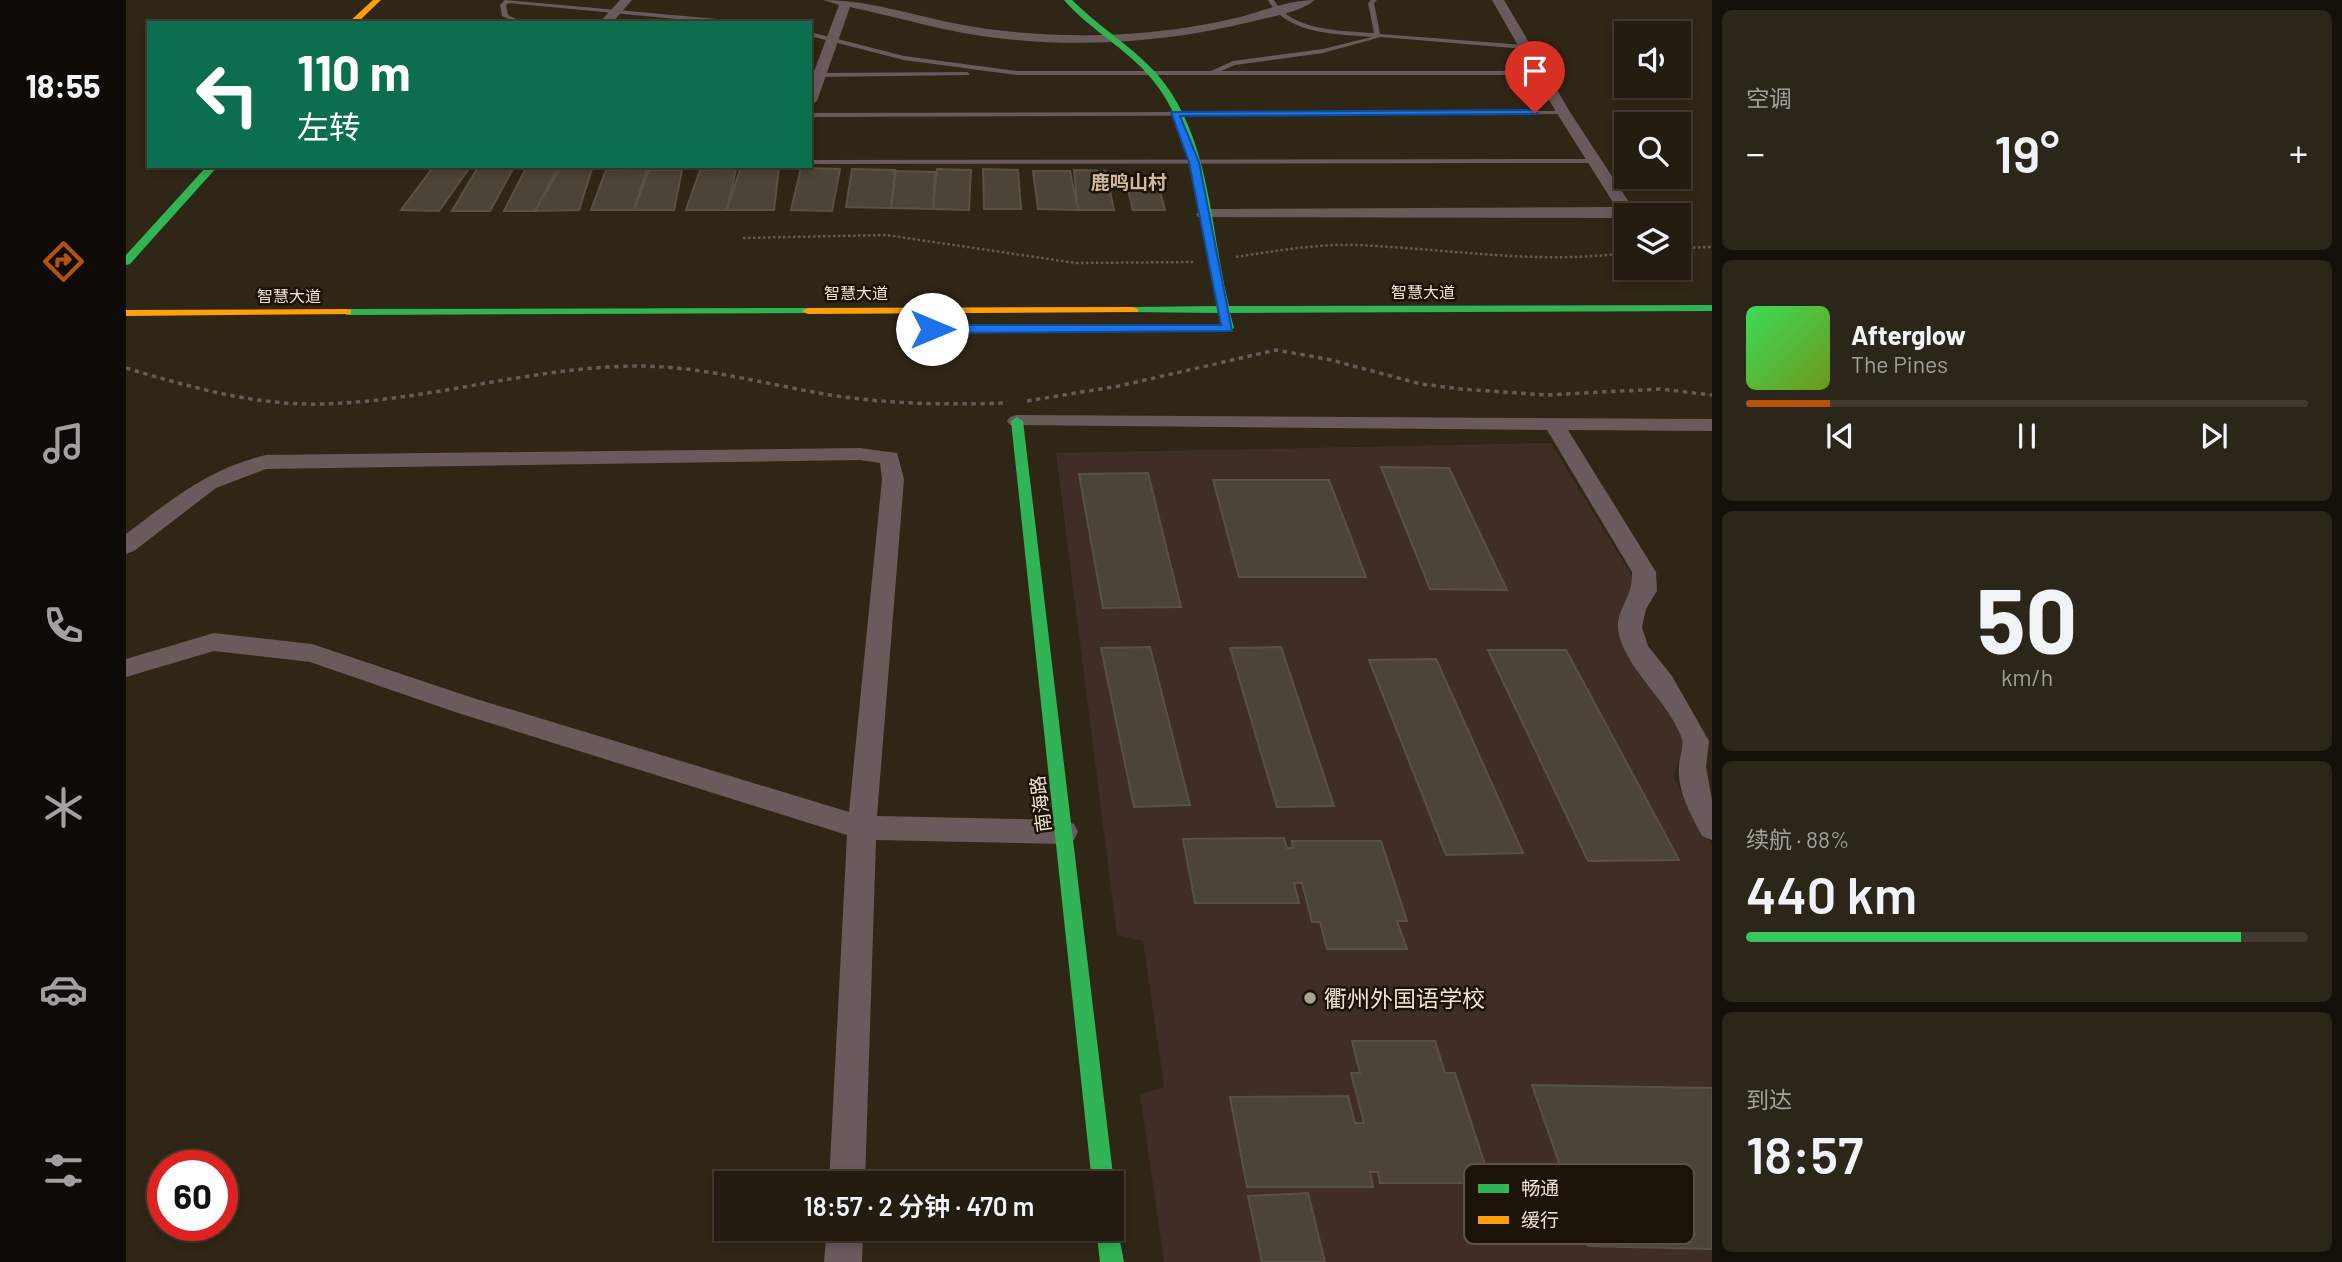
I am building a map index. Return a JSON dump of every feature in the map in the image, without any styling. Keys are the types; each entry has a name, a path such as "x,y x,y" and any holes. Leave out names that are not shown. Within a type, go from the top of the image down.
{"street":[{"path":"344,21 367,0"},
{"path":"354,21 377,0"},
{"path":"607,21 626,0"},
{"path":"829,0 846,1 1005,35 1062,38 1107,37 1212,27 1274,6 1309,0"},
{"path":"1068,0 1082,17 1151,74 1165,92 1194,162 1221,307 1228,328"},
{"path":"1204,214 1621,213 1626,210 1563,112 1498,0"},
{"path":"812,95 846,1"},
{"path":"136,226 192,168"},
{"path":"126,262 212,168"},
{"name":"智慧大道","path":"126,313 1221,307 1712,308"},
{"name":"智慧大道","path":"126,330 581,328"},
{"path":"1017,408 1555,426 1712,425"},
{"name":"南海路","path":"1017,408 1102,1171"},
{"path":"1555,426 1644,572 1645,591 1634,608 1630,627 1637,649 1663,683 1696,741 1692,767 1695,794 1712,828"},
{"path":"126,546 210,482 246,465 266,462 860,454 890,458 893,479 862,828 848,1171"},
{"path":"126,668 214,642 312,653 464,705 862,828 1064,832"},
{"path":"843,1262 844,1241"},
{"path":"1110,1241 1112,1262"}],"lane":[{"path":"518,21 505,16 503,5 508,0 721,21"},
{"path":"1374,0 1371,15 1378,37"},
{"path":"1274,6 1295,22 1325,31 1525,47"},
{"path":"812,34 904,58 1016,73"},
{"path":"1213,73 1233,63 1323,51 1378,37"},
{"path":"819,75 1540,73"},
{"path":"812,115 1563,112"},
{"path":"812,162 1594,161"}],"path":[{"path":"743,239 854,233 936,241 1076,263 1212,261 1298,247 1353,245 1532,259 1614,254"},
{"path":"1691,248 1712,247"},
{"path":"126,368 196,389 274,403 347,404 573,371 631,366 722,374 831,395 893,402 1017,408 1276,350 1327,359 1421,384 1474,391 1546,395 1660,389 1712,396"}],"shaded area":[{"path":"1551,443 1636,582 1618,618 1685,741 1673,777 1712,845 1712,1262 1164,1262 1140,1095 1164,1087 1143,941 1117,935 1056,453"}],"building":[{"path":"432,168 469,168 439,211 401,210"},
{"path":"477,168 513,168 490,211 452,211"},
{"path":"526,168 557,168 535,211 504,211"},
{"path":"560,168 592,168 579,210 535,211"},
{"path":"779,168 774,210 727,210 740,169"},
{"path":"801,168 840,169 832,211 791,210"},
{"path":"647,169 634,210 591,210 606,170"},
{"path":"736,169 727,210 686,210 700,170"},
{"path":"852,169 895,170 891,208 846,207"},
{"path":"937,169 971,170 969,210 933,209"},
{"path":"983,169 1018,170 1021,209 984,209"},
{"path":"649,170 682,170 674,210 634,210"},
{"path":"1074,170 1106,171 1114,210 1078,210"},
{"path":"896,171 935,172 933,209 891,208"},
{"path":"1033,171 1070,171 1078,210 1038,209"},
{"path":"1125,177 1156,177 1165,210 1133,210"},
{"path":"1381,467 1449,468 1507,590 1430,589"},
{"path":"1148,473 1181,607 1103,608 1079,474"},
{"path":"1213,480 1329,480 1366,577 1239,577"},
{"path":"1150,647 1190,805 1134,807 1101,648"},
{"path":"1281,647 1334,806 1277,807 1230,648"},
{"path":"1488,650 1566,650 1679,860 1588,861"},
{"path":"1436,659 1523,853 1446,855 1369,660"},
{"path":"1284,838 1287,848 1293,848 1292,841 1381,841 1407,921 1397,921 1407,949 1327,949 1320,922 1312,922 1302,883 1294,883 1299,903 1195,903 1183,839"},
{"path":"1352,1041 1435,1041 1445,1073 1455,1073 1485,1164 1464,1164 1464,1183 1380,1183 1378,1172 1370,1172 1373,1187 1247,1187 1230,1097 1348,1096 1355,1123 1364,1123 1351,1073 1360,1073"},
{"path":"1532,1085 1712,1088 1712,1249 1587,1244 1694,1244 1694,1164 1559,1164"},
{"path":"1308,1193 1325,1262 1262,1262 1248,1196"}],"traffic: fast":[{"path":"1068,0 1146,67 1173,103 1196,164 1228,328"},
{"path":"126,262 211,168"},
{"path":"1133,310 1712,308"},
{"path":"347,312 808,311"},
{"path":"1017,421 1102,1171"},
{"path":"1110,1241 1112,1262"}],"traffic: slow":[{"path":"354,21 377,0"},
{"path":"808,311 1133,310"},
{"path":"126,313 347,312"}],"place":[{"name":"衢州外国语学校","path":"1310,998"}],"district":[{"name":"鹿鸣山村","path":"1129,181"}],"route":[{"path":"932,329 1228,328 1221,307 1194,162 1174,114 1535,113"}]}
